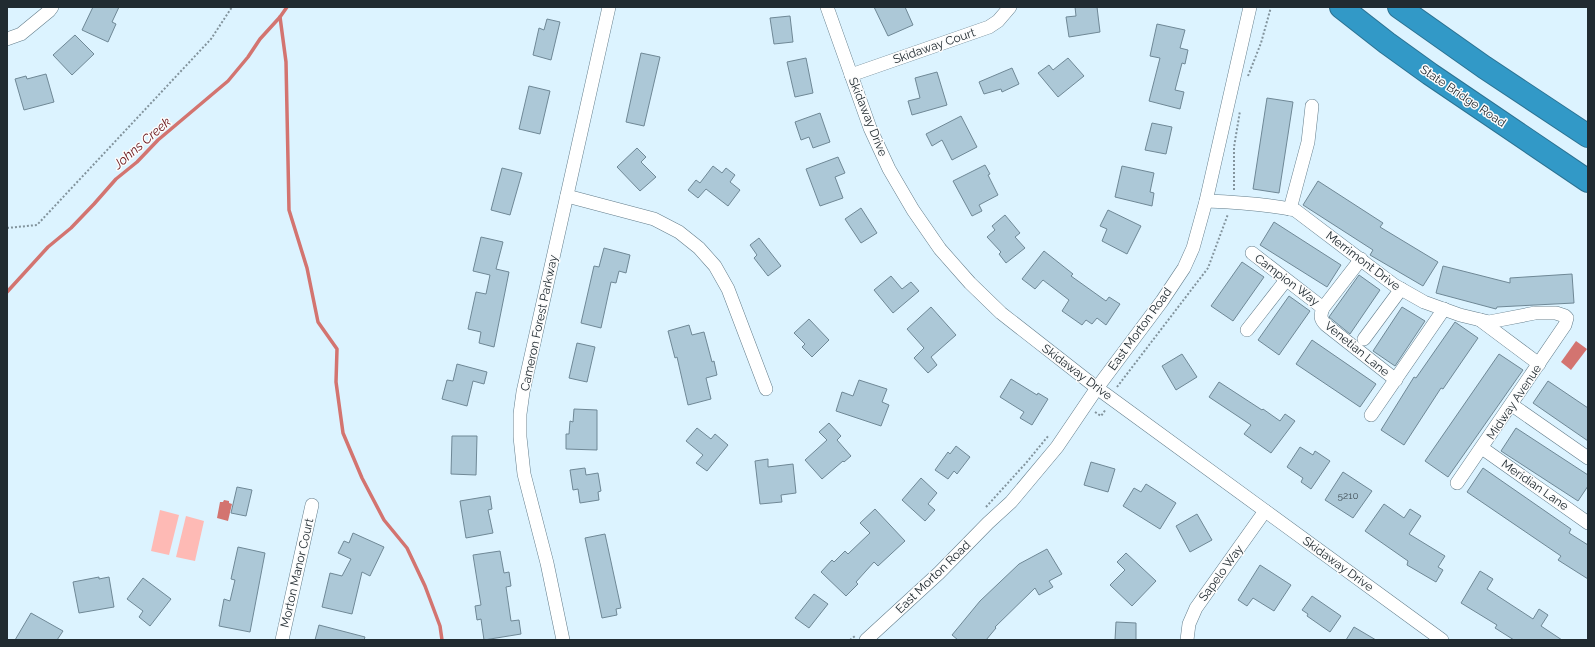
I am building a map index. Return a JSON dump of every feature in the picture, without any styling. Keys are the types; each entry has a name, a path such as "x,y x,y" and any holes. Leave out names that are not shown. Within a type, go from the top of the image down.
{"highway":[{"name":"State Bridge Road","path":"1341,7 1430,74 1588,181"},
{"path":"1399,7 1484,67 1588,136"}],"street":[{"path":"7,40 21,34 52,7"},
{"name":"Cameron Forest Parkway","path":"564,640 547,563 524,474 520,437 520,414 523,392 609,7"},
{"name":"Skidaway Drive","path":"827,7 870,128 889,169 912,210 940,249 970,283 1001,313 1097,388 1442,640"},
{"name":"Skidaway Court","path":"851,75 989,27 998,21 1010,7"},
{"name":"East Morton Road","path":"861,638 939,573 1011,502 1057,447 1097,388 1162,301 1184,268 1193,248 1206,201 1250,7"},
{"path":"1290,209 1308,142 1312,106"},
{"path":"567,196 654,219 679,232 699,248 715,266 728,289 766,388"},
{"name":"Merrimont Drive","path":"1206,201 1279,206 1295,210 1401,289 1424,302 1460,315 1489,322 1535,313 1556,314 1567,318"},
{"name":"Campion Way","path":"1252,253 1323,308"},
{"name":"Venetian Lane","path":"1361,259 1323,308 1320,315 1321,320 1396,380"},
{"path":"1247,330 1286,280"},
{"path":"1364,339 1401,289"},
{"path":"1371,415 1444,309"},
{"name":"Midway Avenue","path":"1457,483 1512,405 1565,325 1567,318"},
{"path":"1480,320 1539,364"},
{"path":"1512,405 1588,458"},
{"name":"Meridian Lane","path":"1482,448 1586,518"},
{"name":"Morton Manor Court","path":"282,640 312,505"},
{"name":"Sapelo Way","path":"1187,640 1189,624 1196,608 1265,511"}],"path":[{"path":"7,228 37,225 211,39 232,7"},
{"path":"1248,76 1261,43 1271,7"},
{"path":"1086,405 1101,416 1117,387 1208,268 1226,222 1235,187 1234,147 1241,104"},
{"path":"984,509 1049,435"},
{"path":"850,640 861,638"}],"shaded area":[{"path":"1576,341 1587,349 1571,370 1561,362"},
{"path":"224,500 229,501 229,503 232,504 228,521 217,518 220,502 223,502"},
{"path":"160,510 179,515 169,555 151,551"},
{"path":"186,516 204,521 195,561 176,557"}],"building":[{"path":"93,7 119,7 112,22 116,24 108,42 82,30"},
{"path":"874,7 905,7 913,25 888,36"},
{"path":"1075,7 1097,7 1100,32 1069,37 1066,17 1076,16"},
{"path":"790,16 793,42 774,44 770,18"},
{"path":"547,19 560,22 551,60 533,55 539,28 544,30"},
{"path":"1157,24 1185,30 1180,48 1188,50 1185,64 1182,63 1175,90 1184,92 1180,109 1149,101 1160,58 1150,56"},
{"path":"75,35 94,54 72,75 53,55"},
{"path":"641,53 660,57 644,126 626,122"},
{"path":"806,58 813,93 795,97 787,62"},
{"path":"1068,58 1084,76 1058,97 1038,73 1049,65 1053,70"},
{"path":"1012,68 1019,84 1002,92 1001,89 984,94 979,82"},
{"path":"937,72 947,105 912,115 908,101 920,98 915,78"},
{"path":"46,74 54,102 24,110 15,79 26,76 27,79"},
{"path":"529,86 550,91 540,134 519,129"},
{"path":"1267,98 1293,102 1279,193 1253,189"},
{"path":"820,113 830,142 813,148 809,137 801,140 795,122"},
{"path":"961,116 977,147 952,160 942,140 932,146 926,134"},
{"path":"1152,123 1172,127 1166,154 1145,150"},
{"path":"637,148 646,157 641,162 656,177 640,191 617,167"},
{"path":"838,157 845,173 835,177 843,198 820,206 806,169"},
{"path":"985,165 990,174 988,175 998,195 979,205 982,211 972,216 953,181"},
{"path":"713,166 722,173 726,168 735,175 730,182 740,190 728,206 706,189 698,198 688,190 696,180 700,183"},
{"path":"1122,166 1154,173 1150,192 1154,193 1152,206 1115,197"},
{"path":"502,168 522,173 510,215 491,210"},
{"path":"1318,181 1383,223 1380,227 1438,262 1423,286 1370,255 1373,250 1303,205"},
{"path":"861,208 877,233 861,243 845,219"},
{"path":"1108,210 1141,226 1127,254 1102,241 1107,229 1100,226"},
{"path":"1005,215 1020,233 1015,237 1025,248 1006,263 999,254 1001,252 987,237 995,230 992,226"},
{"path":"1274,222 1341,265 1327,287 1260,245"},
{"path":"481,237 503,242 496,269 509,272 494,347 479,343 481,332 468,329 476,292 486,294 490,275 473,271"},
{"path":"759,238 781,266 768,276 754,258 757,255 750,245"},
{"path":"604,248 630,255 626,273 619,271 616,283 611,282 601,328 581,323 594,266 599,267"},
{"path":"1044,251 1073,274 1071,276 1106,301 1109,297 1120,304 1106,325 1097,318 1092,324 1086,320 1082,325 1062,311 1069,300 1043,280 1035,289 1022,279"},
{"path":"1242,262 1264,277 1233,321 1211,306"},
{"path":"1443,266 1510,283 1510,278 1572,274 1574,303 1497,307 1496,309 1436,293"},
{"path":"1359,275 1380,290 1350,334 1329,317"},
{"path":"891,276 902,289 911,282 919,291 893,313 874,290"},
{"path":"1289,296 1310,311 1279,355 1258,340"},
{"path":"931,307 956,335 931,357 937,365 928,373 914,358 924,348 907,329"},
{"path":"1402,307 1425,321 1395,366 1373,351"},
{"path":"809,319 829,340 812,357 802,347 805,344 794,333"},
{"path":"1455,322 1478,338 1443,389 1441,388 1404,445 1381,430 1414,377 1416,378"},
{"path":"689,325 692,335 704,332 717,375 706,378 711,399 688,405 677,357 675,358 668,331"},
{"path":"1312,340 1376,384 1360,407 1296,364"},
{"path":"577,343 595,347 587,382 569,378"},
{"path":"1182,354 1197,377 1176,390 1162,366"},
{"path":"1499,354 1523,370 1448,477 1425,461"},
{"path":"457,364 487,372 484,384 473,381 467,406 442,399 447,380 453,381"},
{"path":"1011,379 1037,395 1038,393 1048,399 1032,425 1020,418 1024,412 1000,397"},
{"path":"859,380 887,389 882,402 889,405 881,426 836,411 842,392 853,396"},
{"path":"1548,381 1588,408 1588,441 1533,403"},
{"path":"1219,382 1280,421 1285,414 1295,421 1271,453 1244,434 1251,425 1209,397"},
{"path":"574,409 597,410 597,450 566,449 566,434 569,434 570,421 573,422"},
{"path":"829,423 841,436 837,440 851,456 822,479 805,460 827,440 819,432"},
{"path":"697,428 711,439 715,434 728,445 707,471 696,463 703,455 686,441"},
{"path":"1516,428 1588,475 1588,486 1578,501 1501,451"},
{"path":"452,436 477,436 476,475 451,474"},
{"path":"956,446 970,457 957,474 954,471 948,479 935,470 948,452 950,454"},
{"path":"1300,447 1313,455 1315,451 1330,461 1311,489 1301,482 1303,478 1287,467"},
{"path":"768,459 768,467 793,464 796,493 781,495 782,502 760,504 755,461"},
{"path":"1091,462 1115,469 1108,492 1084,485"},
{"path":"585,468 586,475 598,473 601,491 598,492 599,500 580,503 578,489 573,490 570,470"},
{"path":"1483,468 1571,529 1569,533 1588,545 1588,579 1558,560 1561,556 1467,492"},
{"path":"1343,472 1372,491 1353,518 1325,500"},
{"path":"921,478 937,493 928,504 935,510 925,521 902,500"},
{"path":"1146,484 1176,503 1160,529 1123,506 1134,488 1141,492"},
{"path":"237,487 252,490 246,516 231,513"},
{"path":"490,496 492,509 488,510 493,533 466,538 460,501"},
{"path":"1384,504 1404,518 1410,509 1421,516 1409,534 1445,556 1438,567 1443,570 1436,582 1407,565 1408,561 1365,531"},
{"path":"875,509 905,541 878,566 874,562 856,582 858,584 846,596 821,572 832,560 834,562 845,551 848,554 870,533 860,523"},
{"path":"1197,514 1212,540 1190,552 1176,526"},
{"path":"353,533 384,547 370,576 362,572 352,614 322,607 330,573 342,576 351,559 338,553 344,541 349,543"},
{"path":"605,534 621,608 616,609 617,615 602,618 585,538"},
{"path":"238,547 265,553 250,632 219,626 224,599 230,601 235,580 231,579"},
{"path":"1047,549 1062,574 1049,581 1053,587 1039,595 1035,588 995,627 996,628 986,640 958,640 952,635 980,601 1019,564"},
{"path":"500,551 504,573 509,572 511,586 506,587 511,621 519,620 521,634 484,640 481,619 477,620 475,606 481,605 473,555"},
{"path":"1126,553 1156,581 1132,606 1110,585 1125,570 1117,562"},
{"path":"1260,565 1291,585 1274,611 1253,598 1247,606 1238,600"},
{"path":"1480,571 1493,579 1487,589 1533,619 1539,609 1548,615 1541,626 1562,640 1514,640 1495,628 1497,625 1461,603"},
{"path":"99,577 99,579 109,577 114,607 79,613 73,582"},
{"path":"143,578 171,599 150,626 139,617 143,611 127,599"},
{"path":"814,594 828,604 809,628 795,618"},
{"path":"1312,596 1341,616 1330,632 1307,616 1308,614 1302,610"},
{"path":"31,613 63,631 57,640 15,640"},
{"path":"1116,622 1136,623 1136,640 1115,640"},
{"path":"319,625 365,637 364,640 315,640"},
{"path":"1354,627 1376,640 1346,640"}],"waterway":[{"name":"Johns Creek","path":"7,292 48,247 71,228 116,179 137,162 158,140 228,81 287,7"},
{"path":"280,17 286,62 289,210 307,268 318,322 337,349 336,382 343,433 362,478 384,520 407,548 425,586 440,626 442,640"}]}
